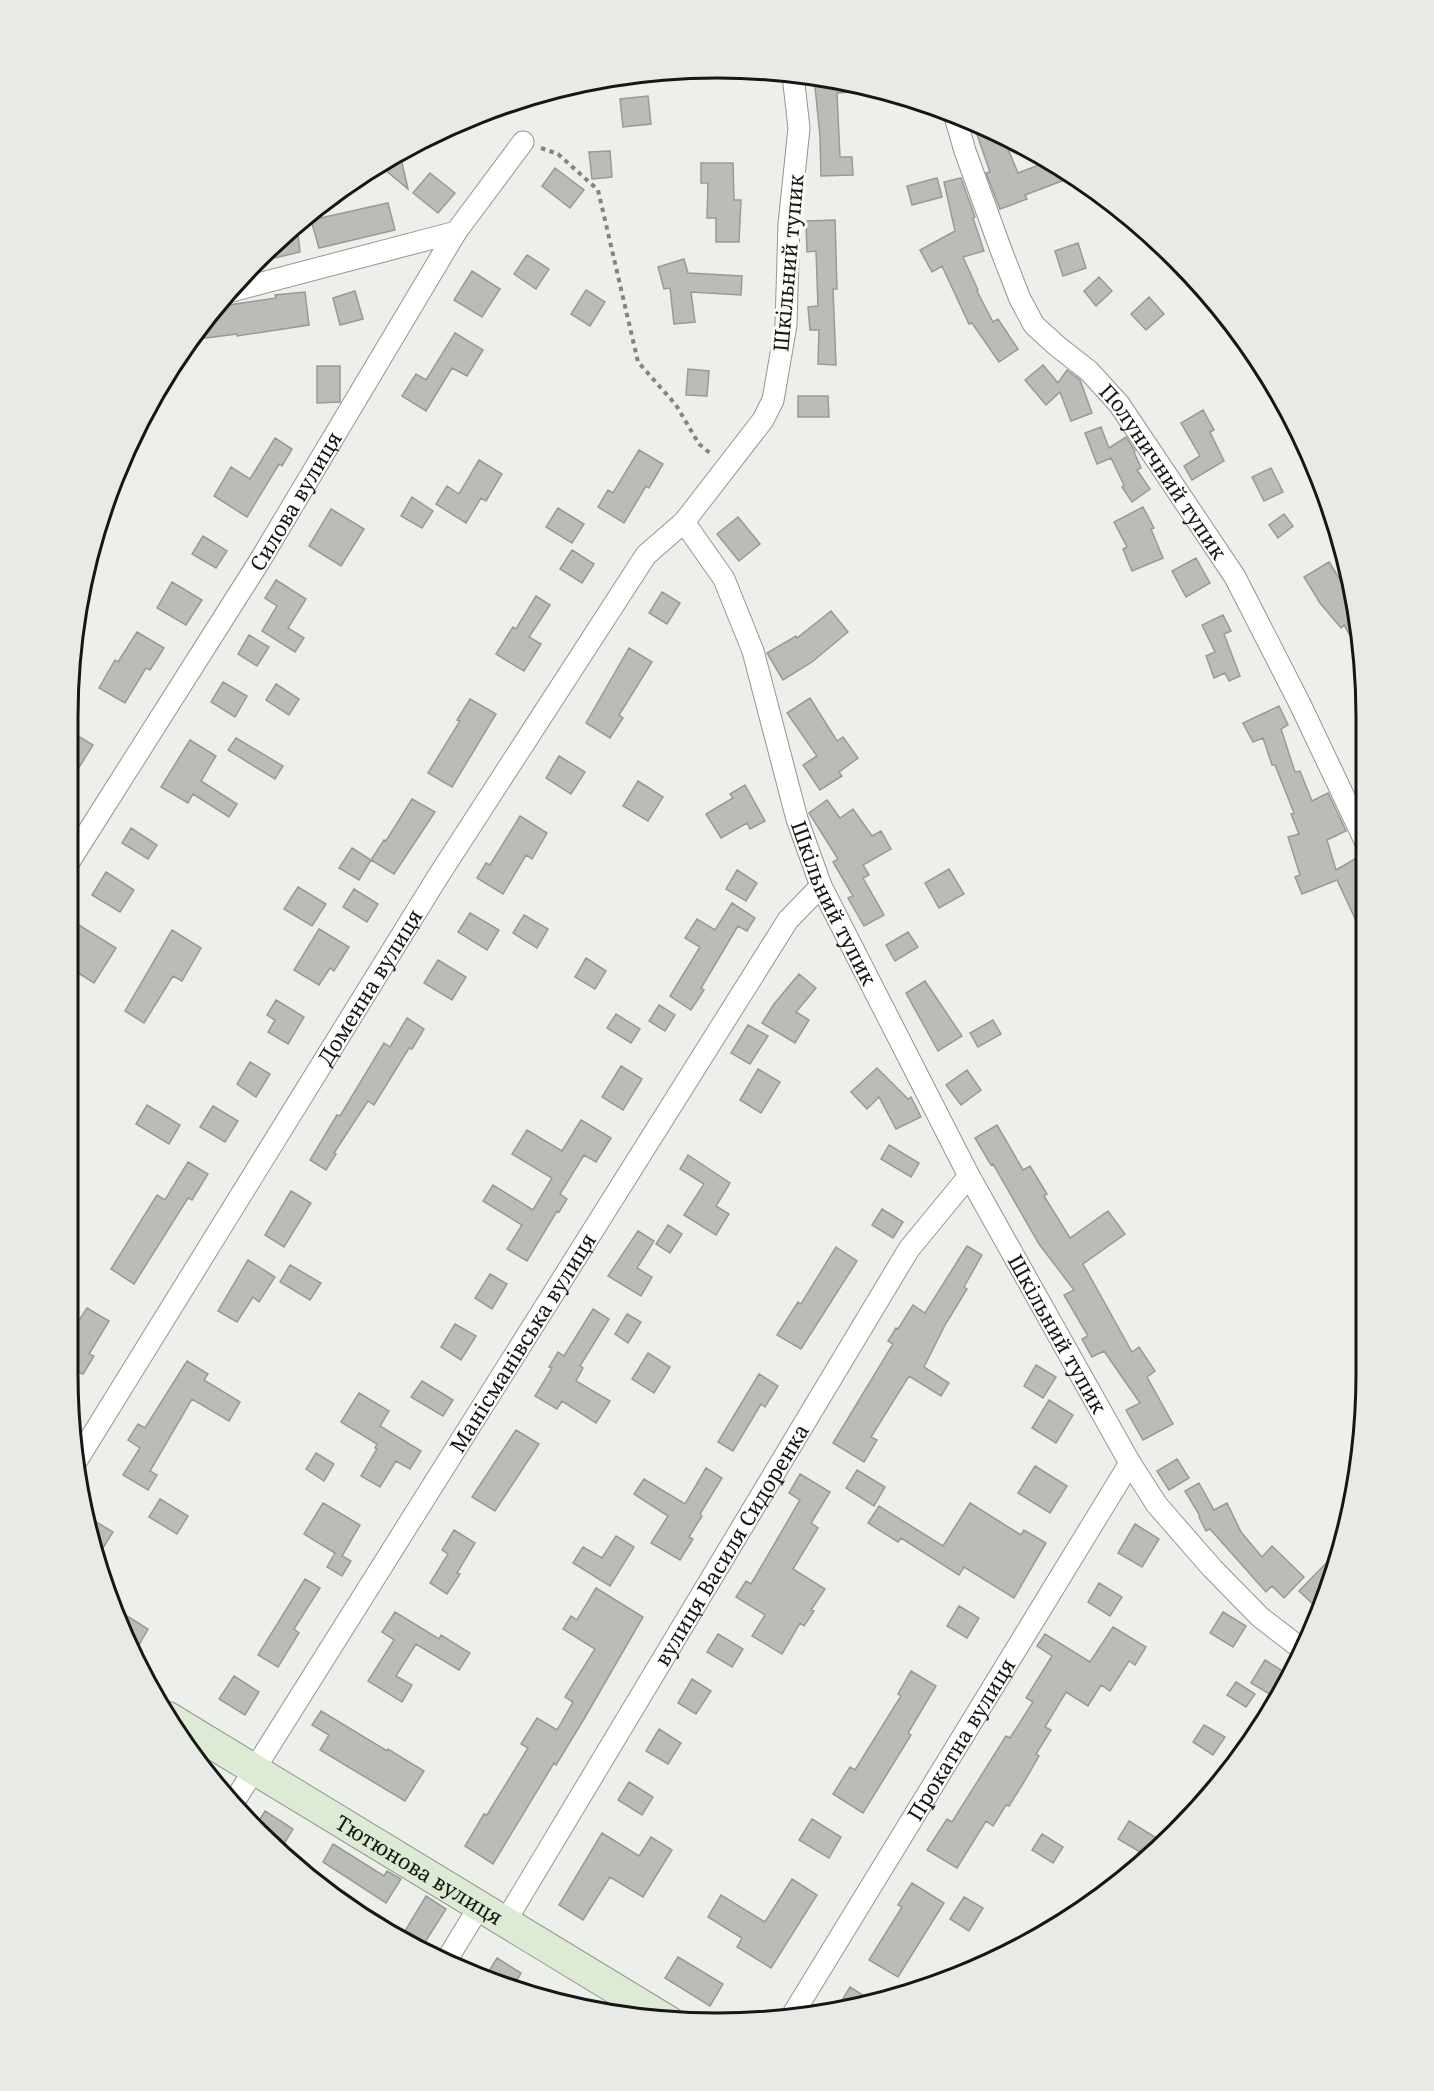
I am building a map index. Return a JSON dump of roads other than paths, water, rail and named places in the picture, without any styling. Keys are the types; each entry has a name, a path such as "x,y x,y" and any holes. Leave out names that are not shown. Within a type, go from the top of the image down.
{"street":[{"name":"Шкільний тупик","path":"794,82 800,128 789,224 786,325 773,400 763,420 728,468 684,522 724,579 753,651 797,819 820,886 969,1176 1130,1463 1157,1505 1212,1568 1260,1617 1296,1644"},
{"name":"Полуничний тупик","path":"958,125 1001,250 1020,299 1034,325 1089,371 1119,404 1235,577 1300,704 1356,822"},
{"name":"Силова вулиця","path":"78,848 259,562 456,232 523,142"},
{"path":"245,288 456,232"},
{"name":"Доменна вулиця","path":"82,1451 437,878 595,633 646,555 684,522"},
{"name":"Манісманівська вулиця","path":"238,1796 788,920 820,886"},
{"name":"вулиця Василя Сидоренка","path":"505,1922 909,1249 969,1176"},
{"name":"Прокатна вулиця","path":"796,2008 1130,1463"},
{"name":"Тютюнова вулиця","path":"185,1727 649,2010"},
{"path":"450,1954 479,1907"}]}
